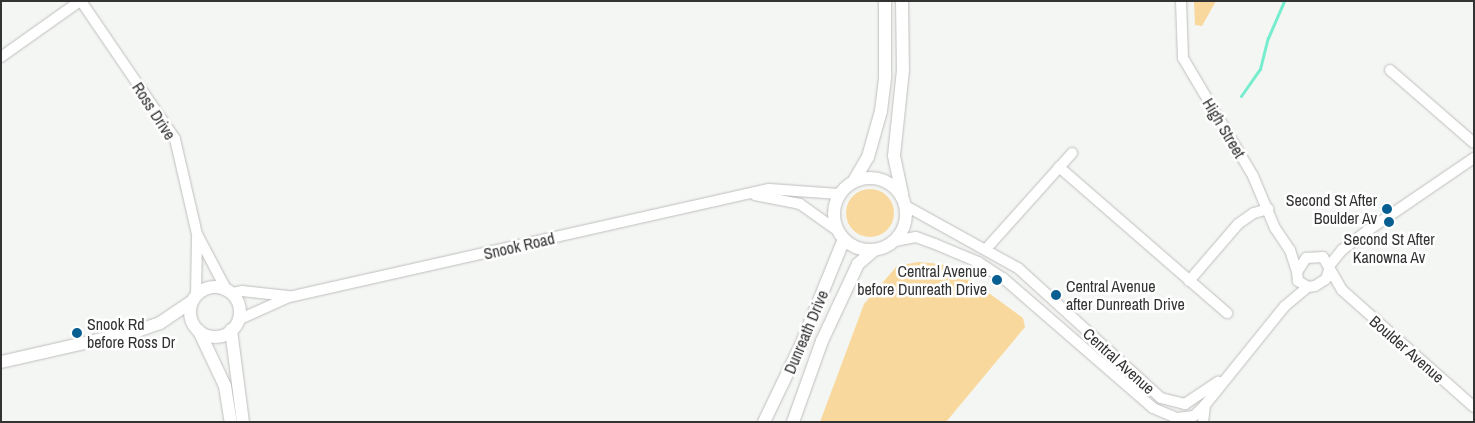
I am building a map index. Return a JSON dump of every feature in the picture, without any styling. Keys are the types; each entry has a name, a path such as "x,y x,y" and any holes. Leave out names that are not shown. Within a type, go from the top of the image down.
{"main road":[{"path":"885,1 885,76 881,111 868,157 854,181 839,194 833,212 841,235 862,250 874,250 895,240 905,224 904,201 894,156 903,70 902,1"},
{"path":"854,181 876,178 887,181 904,201"},
{"name":"Dunreath Drive","path":"764,422 786,381 841,235"},
{"name":"Dunreath Drive","path":"793,422 822,340 858,264 874,250"},
{"path":"1,362 137,331 160,323 210,287 229,291 239,306 235,325 243,422"},
{"path":"194,298 190,314 225,386 231,422"},
{"path":"199,331 219,336 235,325"}],"street":[{"path":"1,57 81,1"},
{"name":"Ross Drive","path":"81,1 175,139 197,234 194,298"},
{"name":"High Street","path":"1181,1 1183,58 1252,176 1278,234 1290,250 1297,276"},
{"path":"1390,70 1474,143"},
{"path":"986,249 1072,153"},
{"path":"1290,250 1310,257 1323,256 1342,250 1474,158"},
{"path":"1059,167 1227,313"},
{"name":"Snook Road","path":"235,325 289,297 769,189 839,194"},
{"name":"Snook Road","path":"749,194 800,204 841,235"},
{"name":"Central Avenue","path":"904,201 1018,268 1161,398 1187,419"},
{"path":"1189,281 1238,224 1254,214 1268,210"},
{"name":"Ross Drive","path":"197,234 229,291"},
{"name":"Central Avenue","path":"895,240 916,237 978,262 1003,278 1170,422"},
{"path":"1187,419 1205,405 1223,378 1285,306 1308,287 1321,283 1342,250"},
{"path":"1323,256 1329,268"},
{"path":"1285,306 1300,264 1310,257"},
{"name":"Boulder Avenue","path":"1329,268 1342,290 1474,407"},
{"path":"1297,276 1308,287"},
{"name":"Boulder Avenue","path":"1321,283 1342,290"},
{"name":"Snook Road","path":"229,291 289,297"},
{"path":"1187,419 1189,402 1223,378"},
{"name":"Central Avenue","path":"1161,398 1189,402"},
{"path":"1203,422 1205,405"},
{"name":"Central Avenue","path":"1153,408 1171,417 1187,419"}],"shaded area":[{"path":"1194,1 1216,1 1202,26 1195,25"},
{"path":"865,189 875,189 887,196 894,208 894,218 887,230 875,237 865,237 857,233 850,226 846,218 846,208 850,200 857,193"},
{"path":"918,262 941,264 964,275 1023,318 1025,327 946,422 820,422 864,304 897,266"}],"waterway":[{"path":"1241,96 1260,69 1268,38 1284,1"}],"place":[{"name":"Second St After Boulder Av","path":"1387,209"},
{"name":"Second St After Kanowna Av","path":"1389,222"},
{"name":"Central Avenue before Dunreath Drive","path":"997,280"},
{"name":"Central Avenue after Dunreath Drive","path":"1056,295"},
{"name":"Snook Rd before Ross Dr","path":"77,333"}]}
